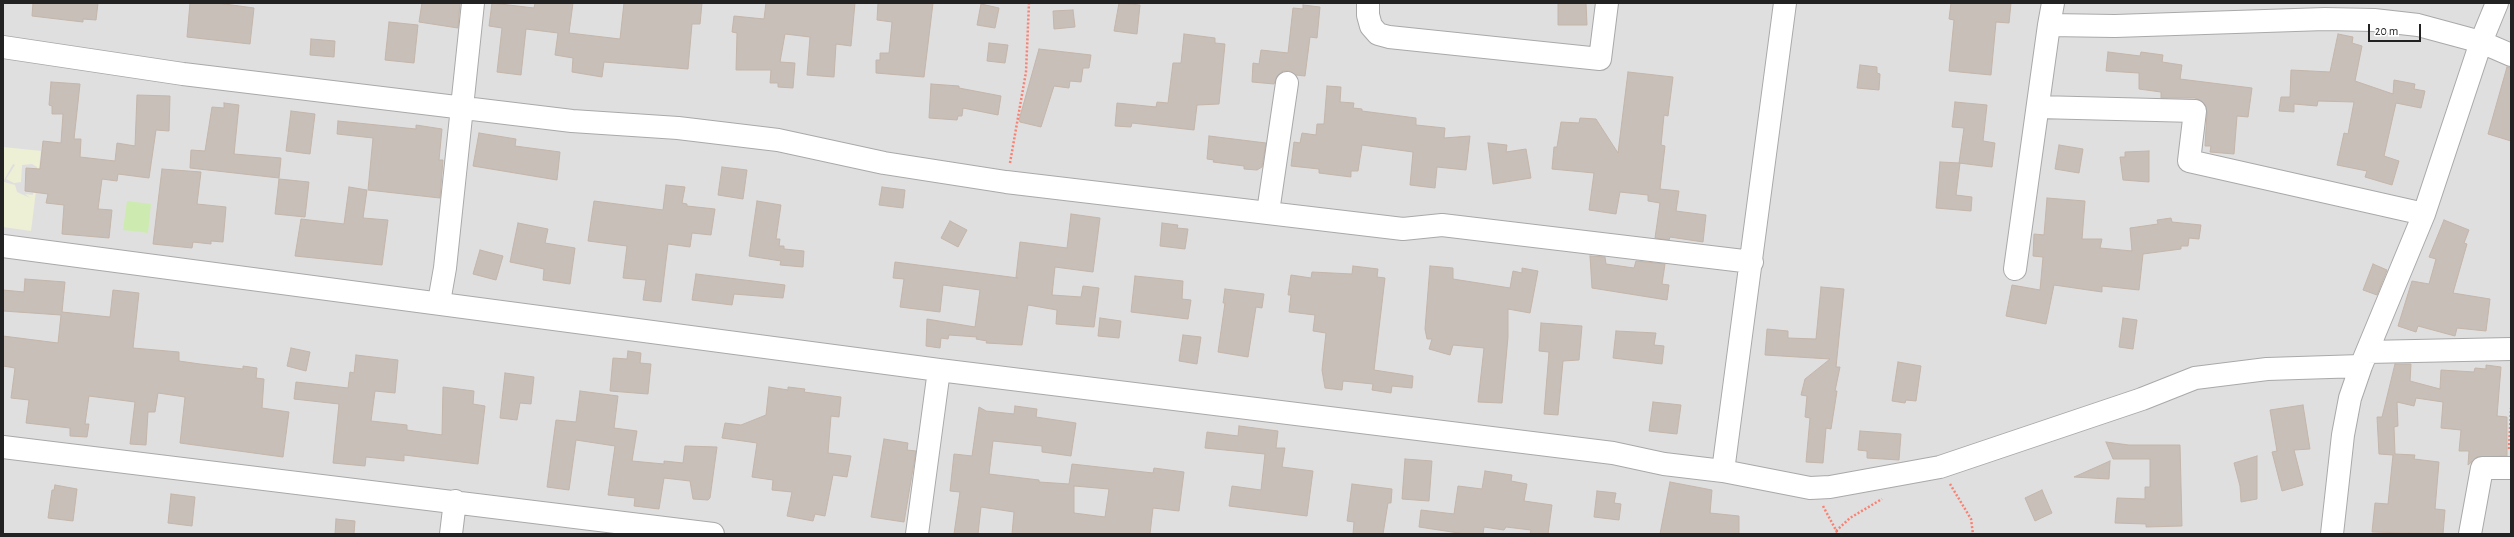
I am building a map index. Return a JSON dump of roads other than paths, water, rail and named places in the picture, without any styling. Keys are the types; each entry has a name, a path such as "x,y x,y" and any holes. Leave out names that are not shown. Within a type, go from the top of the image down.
{"street":[{"path":"439,302 445,268 473,3"},
{"path":"1368,3 1368,15 1371,26 1378,34 1389,38 1600,59 1607,3"},
{"path":"1723,471 1752,262 1785,3"},
{"path":"2015,268 2053,3"},
{"path":"2332,534 2343,435 2350,398 2364,359 2424,214 2481,42 2497,3"},
{"path":"2049,25 2115,26 2325,19 2374,20 2418,25 2481,42 2511,55"},
{"path":"3,47 183,74 462,108 572,121 678,128 778,140 884,163 1006,182 1268,212 1403,230 1442,225 1752,262"},
{"path":"1268,212 1287,83"},
{"path":"2038,108 2195,111 2189,162 2424,214"},
{"path":"3,246 439,302 939,370 1613,452 1664,464 1723,471 1810,488 1830,487 1940,467 2142,399 2195,378 2364,359 2511,349"},
{"path":"918,534 939,370"},
{"path":"3,447 455,501 713,534"},
{"path":"2470,534 2482,468 2510,468"},
{"path":"451,534 455,501"}]}
